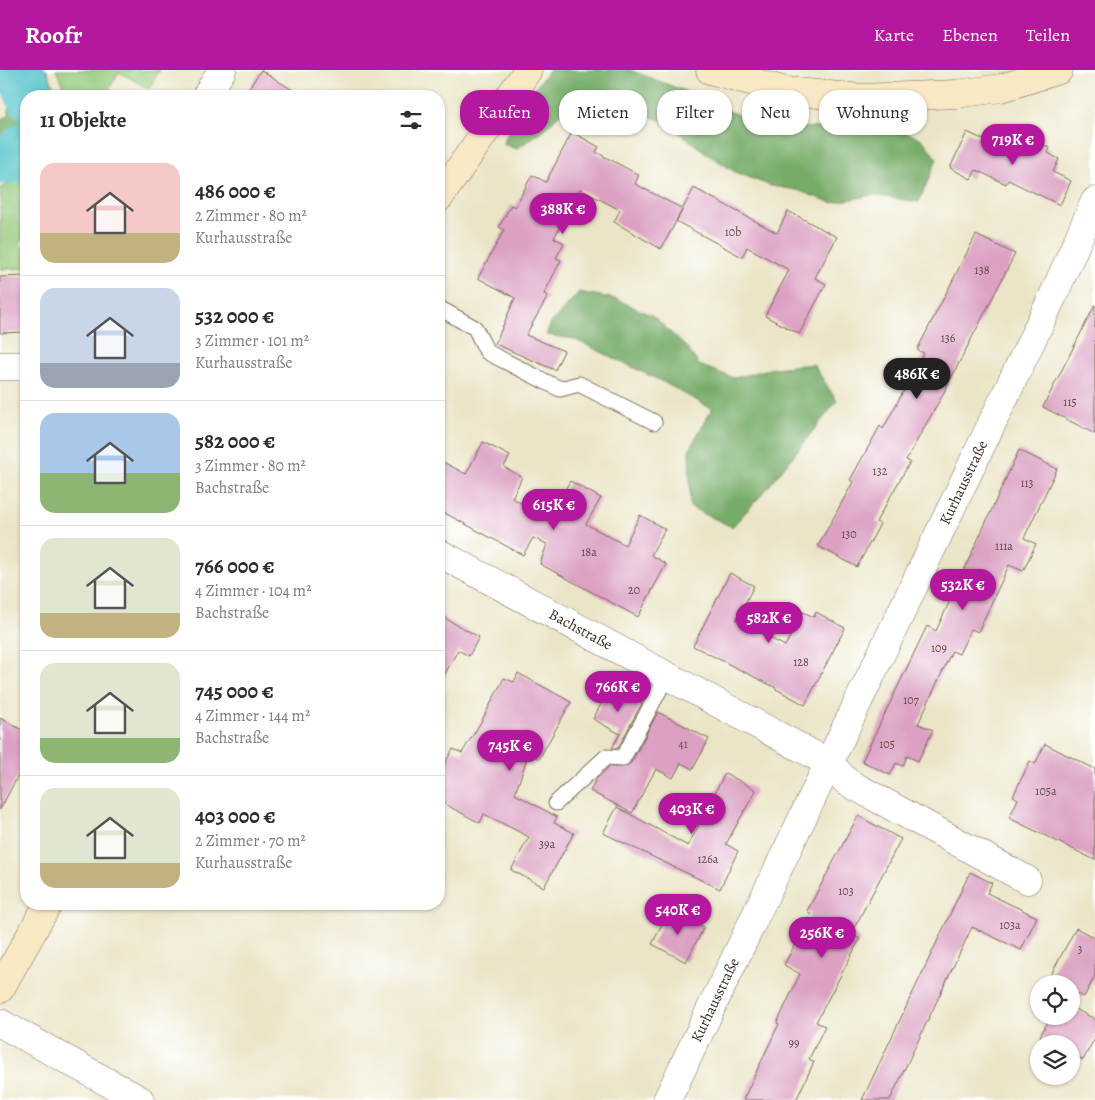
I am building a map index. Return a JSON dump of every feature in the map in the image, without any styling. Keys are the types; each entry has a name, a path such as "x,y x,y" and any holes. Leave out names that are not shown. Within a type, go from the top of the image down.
{"main road":[{"path":"445,189 528,70"},
{"path":"710,70 786,91 861,98 956,94 1001,88 1060,70"},
{"path":"0,989 45,910"}],"street":[{"path":"210,90 222,70"},
{"name":"Kurhausstraße","path":"667,1100 1054,296 1095,201"},
{"path":"0,366 20,366"},
{"name":"Bachstraße","path":"445,556 829,763"},
{"path":"829,763 847,782 1027,880"},
{"path":"0,1023 140,1100"}],"lane":[{"path":"445,311 475,328 487,352 560,389 579,384 654,422"},
{"path":"556,803 606,757 622,758 667,676"}],"green space":[{"path":"2,70 47,70 55,90 20,90 20,167 0,177 0,119 9,116 9,81"},
{"path":"56,70 160,70 149,89 119,72 108,90 64,90"},
{"path":"549,70 630,70 682,90 657,90 657,119 647,115 647,90 559,90 559,115 549,125 549,90 533,90"},
{"path":"732,112 742,116 742,135 809,135 809,128 819,128 819,135 912,135 922,139 937,159 919,202 873,195 832,203 797,190 771,186 735,172 683,135 732,135"},
{"path":"507,135 537,135 516,149 503,144"},
{"path":"20,179 20,268 0,269 0,188"},
{"path":"579,292 616,299 653,316 687,348 699,365 734,378 773,368 813,364 837,401 765,491 732,527 690,507 689,450 712,409 665,383 574,339 546,335 551,323"}],"building":[{"path":"261,70 293,90 248,90"},
{"path":"967,132 1008,151 1012,141 1023,147 1028,137 1050,148 1048,153 1059,159 1053,172 1071,181 1060,205 1008,180 1006,184 976,170 971,179 950,168"},
{"path":"570,135 577,135 599,147 596,152 639,175 635,184 683,209 661,249 614,222 620,210 580,189 554,238 564,243 556,258 561,260 544,294 548,296 526,335 564,351 555,370 495,344 515,298 478,278 504,230 499,227 511,205 515,207 532,175 546,182"},
{"path":"694,188 777,233 788,211 837,237 815,278 826,284 799,334 765,316 789,270 747,247 742,257 676,221"},
{"path":"976,235 1015,254 942,396 906,460 910,462 876,522 880,524 857,567 818,546 853,482 850,480 880,426 883,429 924,353 917,350"},
{"path":"20,276 20,332 0,333 0,277"},
{"path":"1095,305 1095,434 1043,407"},
{"path":"483,442 510,456 504,467 522,477 512,498 549,519 570,481 601,498 586,524 625,545 640,515 665,529 651,555 666,564 638,617 540,564 547,544 533,538 523,555 445,513 445,463 466,474"},
{"path":"1019,450 1057,469 1024,538 1036,544 1023,571 1009,565 978,632 971,629 959,654 952,651 918,724 933,730 918,761 907,756 903,766 896,763 890,775 862,761 927,626 936,631"},
{"path":"730,573 754,586 736,620 785,646 803,612 814,617 816,612 845,628 805,705 776,688 693,646"},
{"path":"445,618 479,637 469,656 458,650 445,674"},
{"path":"518,673 571,702 539,759 529,752 515,794 557,817 554,823 574,833 544,887 511,870 529,837 484,814 480,823 445,804 445,763 453,749 462,753 504,678 514,682"},
{"path":"611,686 642,703 618,748 612,748 620,734 593,719"},
{"path":"658,712 709,739 693,769 681,763 673,778 656,769 632,813 590,791 596,779 609,767 623,767 631,763"},
{"path":"0,718 20,729 20,772 0,810"},
{"path":"1045,744 1095,769 1095,860 1009,818 1018,799 1013,796 1030,761 1035,764"},
{"path":"725,773 756,790 726,844 738,851 720,889 603,833 617,807 688,846"},
{"path":"858,816 901,839 851,934 860,939 816,1022 825,1026 809,1059 814,1062 796,1100 743,1100 800,974 784,965 811,914 807,911"},
{"path":"970,872 992,883 987,893 1037,917 1021,950 972,927 890,1100 862,1100"},
{"path":"670,909 704,927 686,962 652,944"},
{"path":"1076,928 1095,938 1095,976 1084,997 1080,995 1080,975 1051,975"},
{"path":"1080,1012 1095,1019 1095,1038 1083,1060 1080,1058 1080,1035 1041,1035 1046,1025 1080,1025"}],"waterway":[{"path":"17,70 28,90"},
{"path":"0,160 11,159 20,151"}]}
